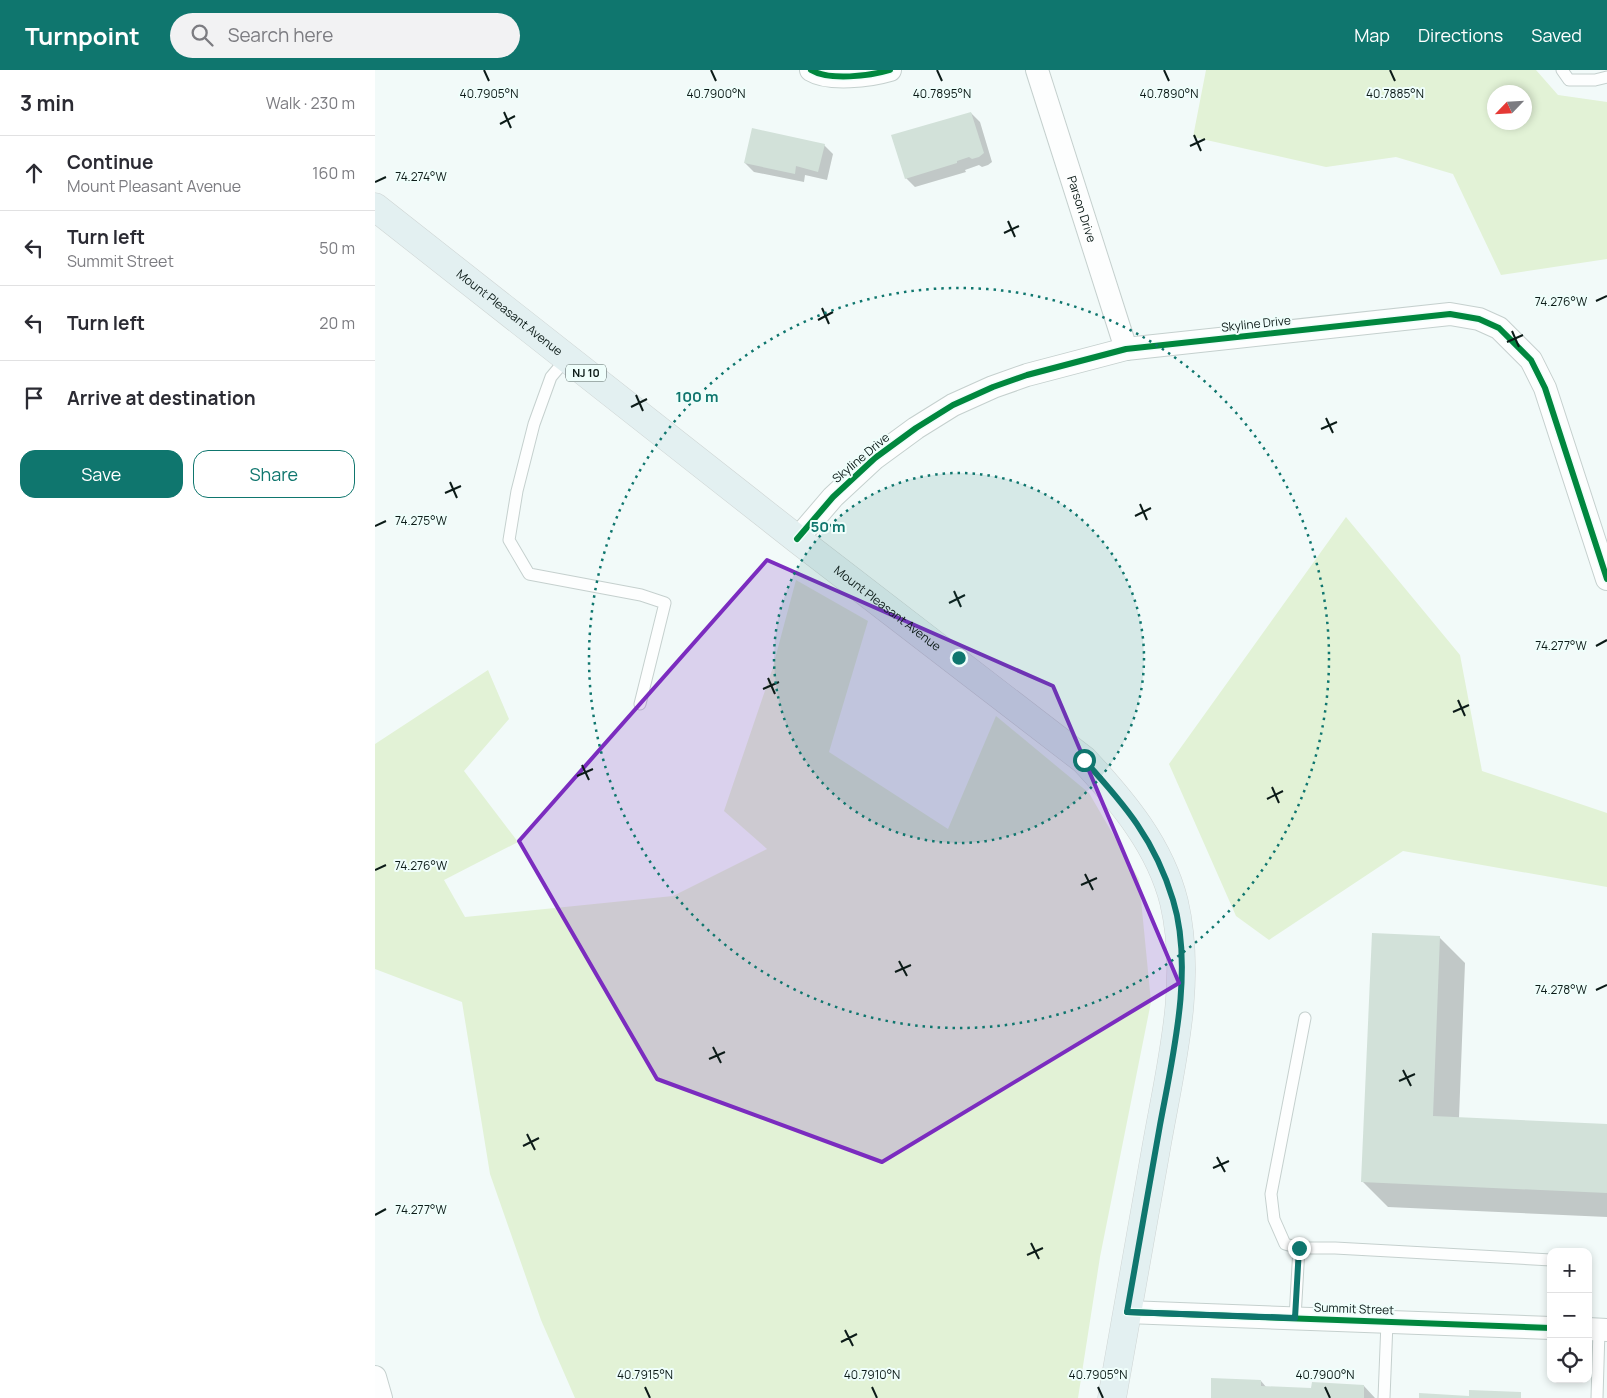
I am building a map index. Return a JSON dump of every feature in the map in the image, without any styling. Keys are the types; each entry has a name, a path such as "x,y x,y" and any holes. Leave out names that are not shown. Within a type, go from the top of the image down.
{"main road":[{"name":"Mount Pleasant Avenue","path":"375,206 797,539 1084,760 1117,796 1144,832 1159,862 1174,900 1181,941 1181,986 1174,1049 1112,1398"}],"street":[{"path":"811,70 819,75 849,76 877,74 890,70"},
{"name":"Parson Drive","path":"1037,70 1126,349"},
{"name":"Skyline Drive","path":"797,539 833,497 875,458 915,428 953,405 993,387 1027,375 1126,349 1450,314 1479,319 1499,328 1531,360 1545,388 1607,578"},
{"name":"Summit Street","path":"1127,1312 1547,1328"},
{"path":"375,1377 381,1398"}],"lane":[{"path":"1562,70 1569,80 1595,80 1607,77"},
{"path":"567,358 551,377 534,424 517,491 509,540 529,574 641,595 665,603 640,704"},
{"path":"1305,1018 1271,1194 1274,1219 1285,1244 1299,1248 1335,1248 1547,1260"},
{"path":"1295,1318 1299,1248"},
{"path":"1384,1398 1387,1322"},
{"path":"1597,1398 1598,1330"}],"highlighted area":[{"path":"767,560 1053,686 1179,983 882,1162 657,1079 519,841"}],"green space":[{"path":"1206,70 1536,70 1558,95 1607,102 1607,259 1501,275 1453,174 1396,157 1326,167 1193,137"},
{"path":"1346,517 1460,655 1482,771 1607,813 1607,887 1403,851 1269,940 1236,916 1169,764"},
{"path":"796,580 868,621 829,752 948,829 996,716 1089,793 1139,879 1151,1002 1100,1257 1078,1398 575,1398 541,1320 490,1174 462,1002 375,969 375,744 488,670 509,719 464,771 518,842 444,880 465,917 673,896 767,849 724,811 772,670"}],"building":[{"path":"971,112 984,153 979,157 972,159 969,157 957,161 957,163 905,179 891,135"},
{"path":"752,128 825,144 818,172 796,166 795,174 744,163"},
{"path":"1372,933 1440,936 1433,1116 1607,1124 1607,1193 1361,1182"},
{"path":"1211,1378 1261,1380 1261,1386 1311,1388 1312,1382 1364,1385 1364,1398 1211,1398"},
{"path":"1469,1390 1521,1392 1521,1398 1419,1398 1419,1393 1469,1396"}],"cycle path":[{"path":"811,70 839,76 861,76 890,70"},
{"path":"797,539 833,497 875,458 916,428 953,405 993,387 1027,375 1126,349 1450,314 1479,319 1499,328 1531,360 1545,388 1607,579"},
{"path":"1127,1312 1547,1328"}],"route":[{"path":"1084,760 1117,796 1144,832 1159,862 1174,900 1181,941 1181,986 1174,1049 1127,1312 1295,1318 1299,1248"}]}
